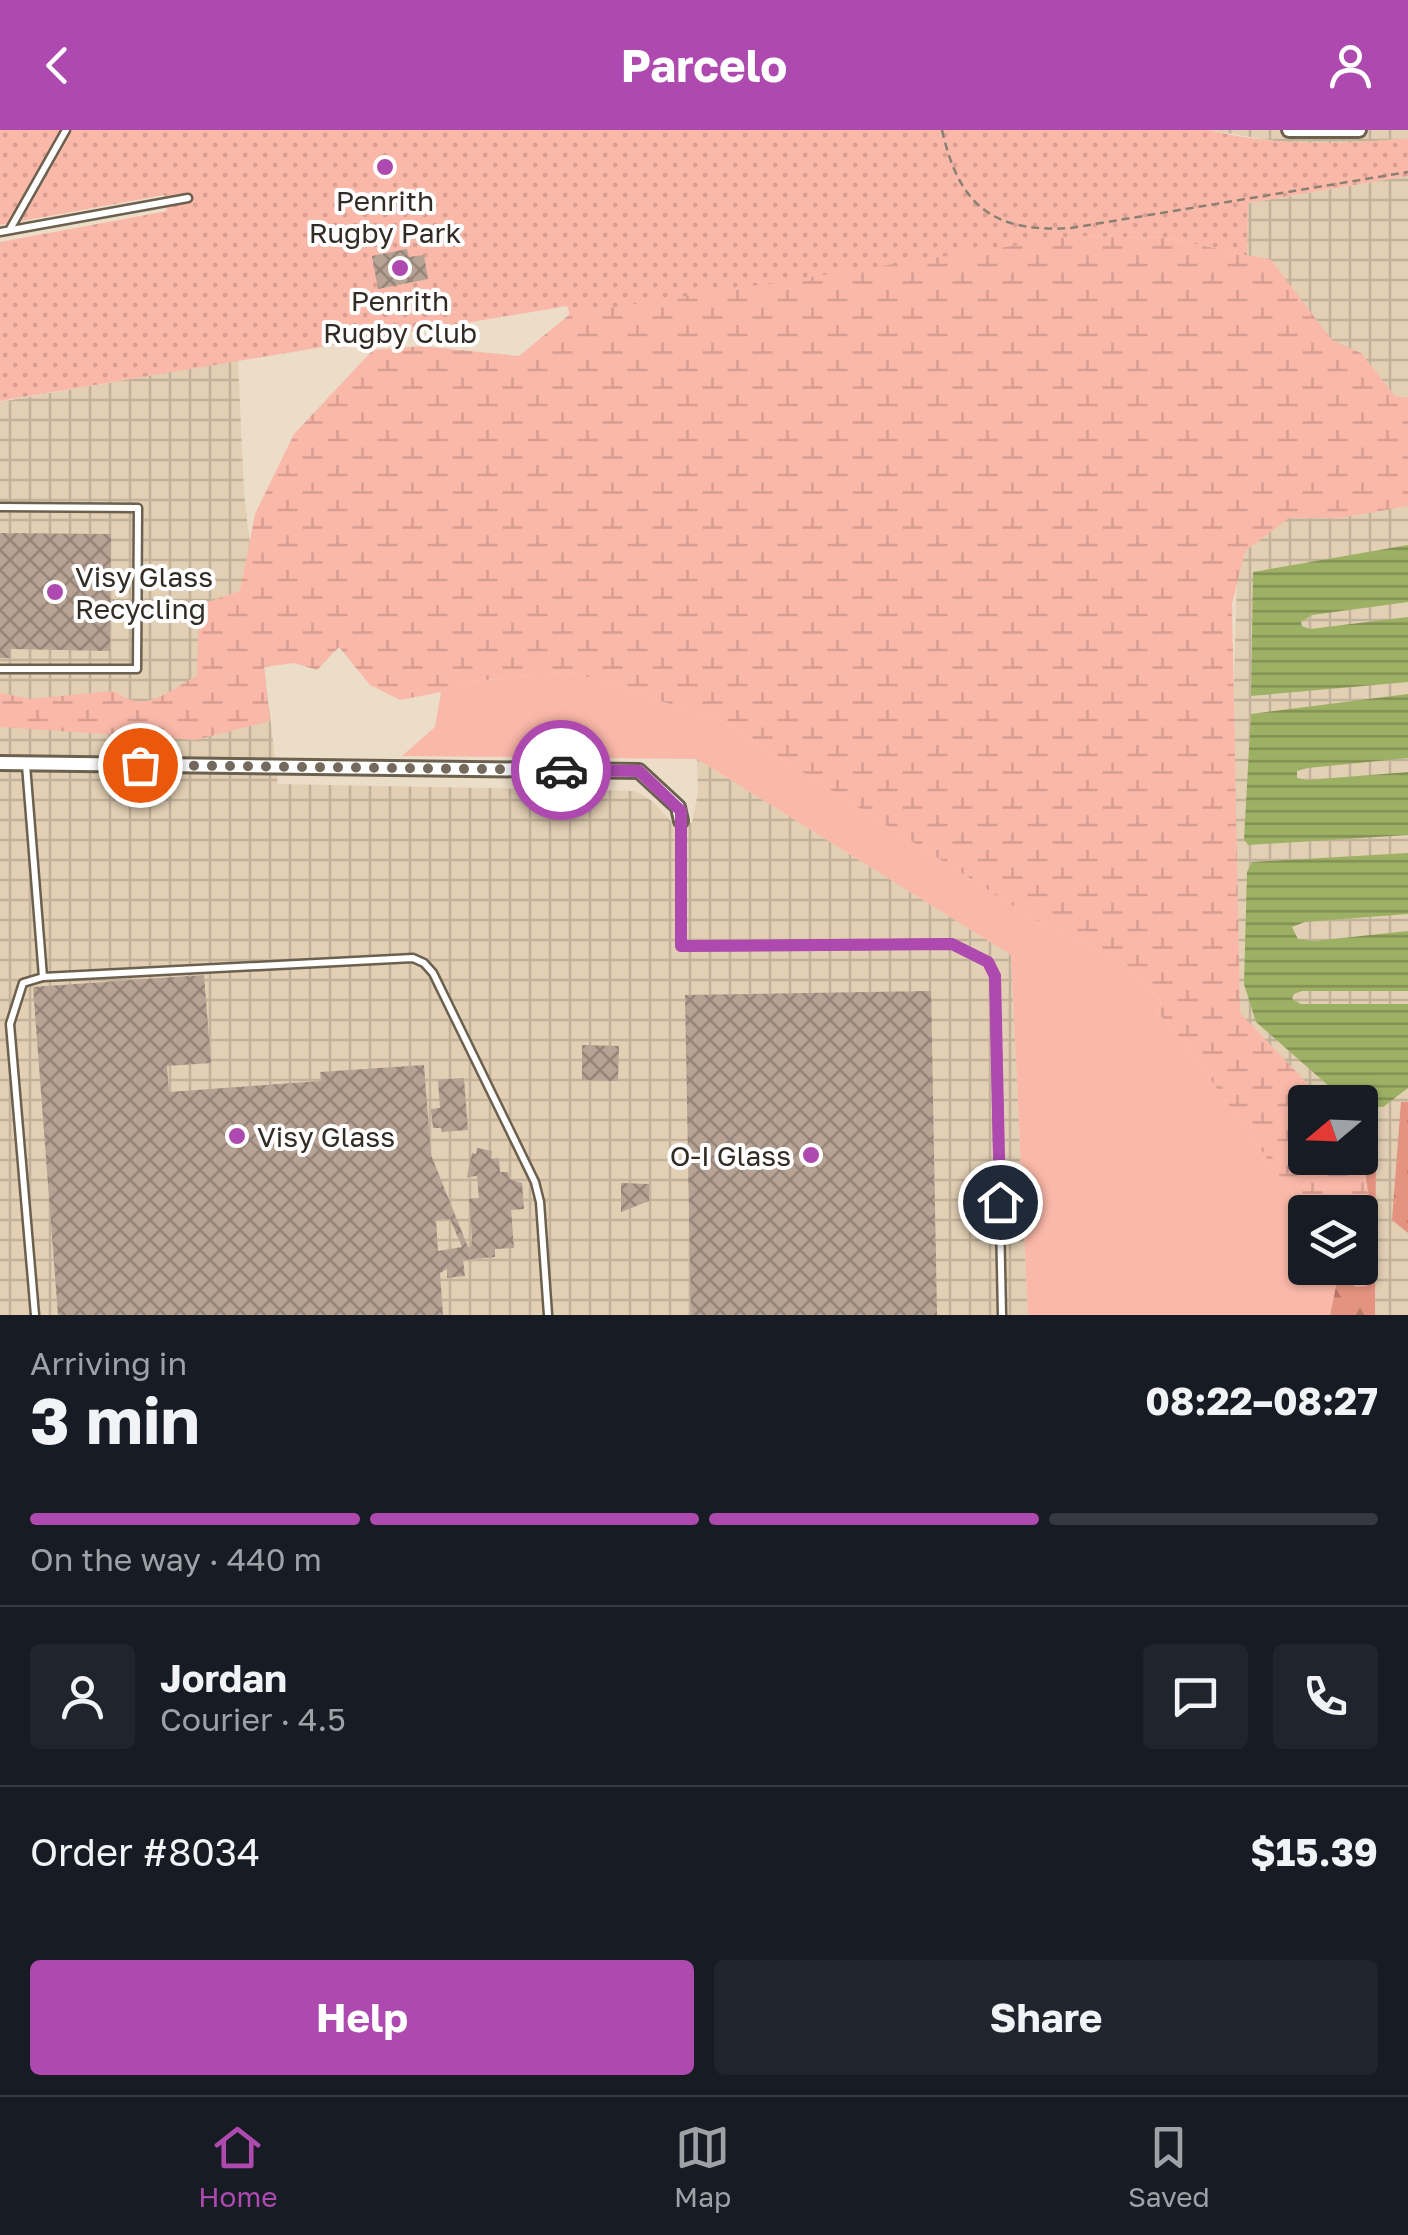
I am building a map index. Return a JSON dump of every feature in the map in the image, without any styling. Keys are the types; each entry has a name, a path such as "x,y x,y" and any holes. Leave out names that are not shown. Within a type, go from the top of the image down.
{"street":[{"path":"1289,130 1359,130"},
{"path":"0,763 639,771 678,807 681,821"}],"lane":[{"path":"10,230 66,130"},
{"path":"0,232 188,198"},
{"path":"0,506 138,508 138,526 137,669 0,669"},
{"path":"26,764 43,977"},
{"path":"681,821 681,946 952,944 988,962 995,976 1002,1315"},
{"path":"34,1315 10,1024 23,983 43,977 413,958 433,974 535,1182 540,1202 548,1315"}],"path":[{"path":"942,130 956,178 981,208 1020,228 1042,230 1408,172"}],"shaded area":[{"path":"1208,130 1408,130 1408,138 1293,144"},
{"path":"1408,176 1408,1315 1375,1315 1378,1085 1299,1085 1224,1017 1248,203"},
{"path":"238,360 244,494 278,784 635,791 652,801 673,823 692,823 698,793 697,759 1011,955 1028,1315 0,1315 0,402"},
{"path":"1408,545 1408,602 1312,615 1301,622 1310,629 1408,617 1408,682 1251,696 1253,572"},
{"path":"1408,694 1408,758 1308,768 1297,771 1297,778 1408,772 1408,835 1248,845 1244,839 1251,714"},
{"path":"1408,853 1408,914 1305,922 1292,927 1298,939 1314,941 1408,931 1408,991 1302,991 1292,999 1301,1004 1408,1004 1408,1088 1383,1107 1378,1107 1378,1085 1328,1085 1256,1022 1244,984 1247,872 1252,862"}],"green space":[{"path":"0,130 1208,130 1308,143 1408,138 1408,176 1248,203 1247,255 1167,238 1076,236 570,314 567,306 0,401 0,242 167,211 164,195 0,225"},
{"path":"1076,236 1167,238 1271,260 1332,340 1361,353 1396,397 1408,397 1408,506 1340,518 1289,518 1245,551 1232,604 1240,1013 1309,1085 1288,1085 1288,1175 1364,1175 1368,1195 1294,1195 1171,1025 1158,1014 1161,1001 1124,963 1032,918 724,722 573,672 474,681 400,700 370,685 339,647 317,670 294,663 264,667 270,721 196,740 0,727 0,693 30,699 114,691 125,698 146,701 197,676 199,605 240,591 255,514 294,434 373,350 421,346 519,356 569,315 567,245"},
{"path":"573,672 724,722 1032,918 1124,963 1161,1001 1158,1014 1171,1025 1294,1195 1288,1195 1288,1285 1336,1285 1330,1315 1028,1315 1011,955 697,759 402,756 435,727 441,692 474,681"},
{"path":"1401,1102 1408,1102 1408,1233 1392,1220"},
{"path":"1365,1175 1376,1175 1376,1195 1368,1195"},
{"path":"1336,1285 1375,1285 1375,1315 1330,1315"}],"building":[{"name":"Penrith Rugby Club","path":"407,249 409,257 424,255 428,279 378,289 372,256"},
{"name":"Visy Glass Recycling","path":"0,533 111,534 110,651 10,649 10,658 0,658"},
{"name":"Visy Glass","path":"204,975 211,1063 167,1066 169,1092 321,1081 320,1072 424,1065 431,1155 468,1247 472,1238 469,1199 479,1198 477,1176 467,1177 472,1153 476,1154 477,1148 492,1151 491,1159 499,1158 500,1172 508,1172 509,1179 522,1183 524,1209 511,1210 514,1248 495,1249 495,1257 463,1260 465,1276 447,1278 447,1269 440,1273 443,1315 58,1315 33,987","holes":["450,1219 462,1247 438,1251 436,1220"]},
{"name":"O-I Glass","path":"931,991 937,1315 691,1315 685,995"},
{"path":"582,1045 619,1046 618,1081 582,1080"},
{"path":"464,1078 468,1130 442,1132 441,1128 433,1128 431,1109 440,1108 438,1080"},
{"path":"621,1183 649,1184 649,1201 621,1212"}],"way so far":[{"path":"140,765 561,770"}],"place":[{"name":"Penrith Rugby Park","path":"385,167"},
{"name":"Penrith Rugby Club","path":"400,268"},
{"name":"Visy Glass Recycling","path":"55,592"},
{"name":"Visy Glass","path":"237,1136"},
{"name":"O-I Glass","path":"811,1155"}],"route":[{"path":"561,770 639,771 681,811 681,946 952,944 961,945 988,962 995,976 1000,1202"}]}
